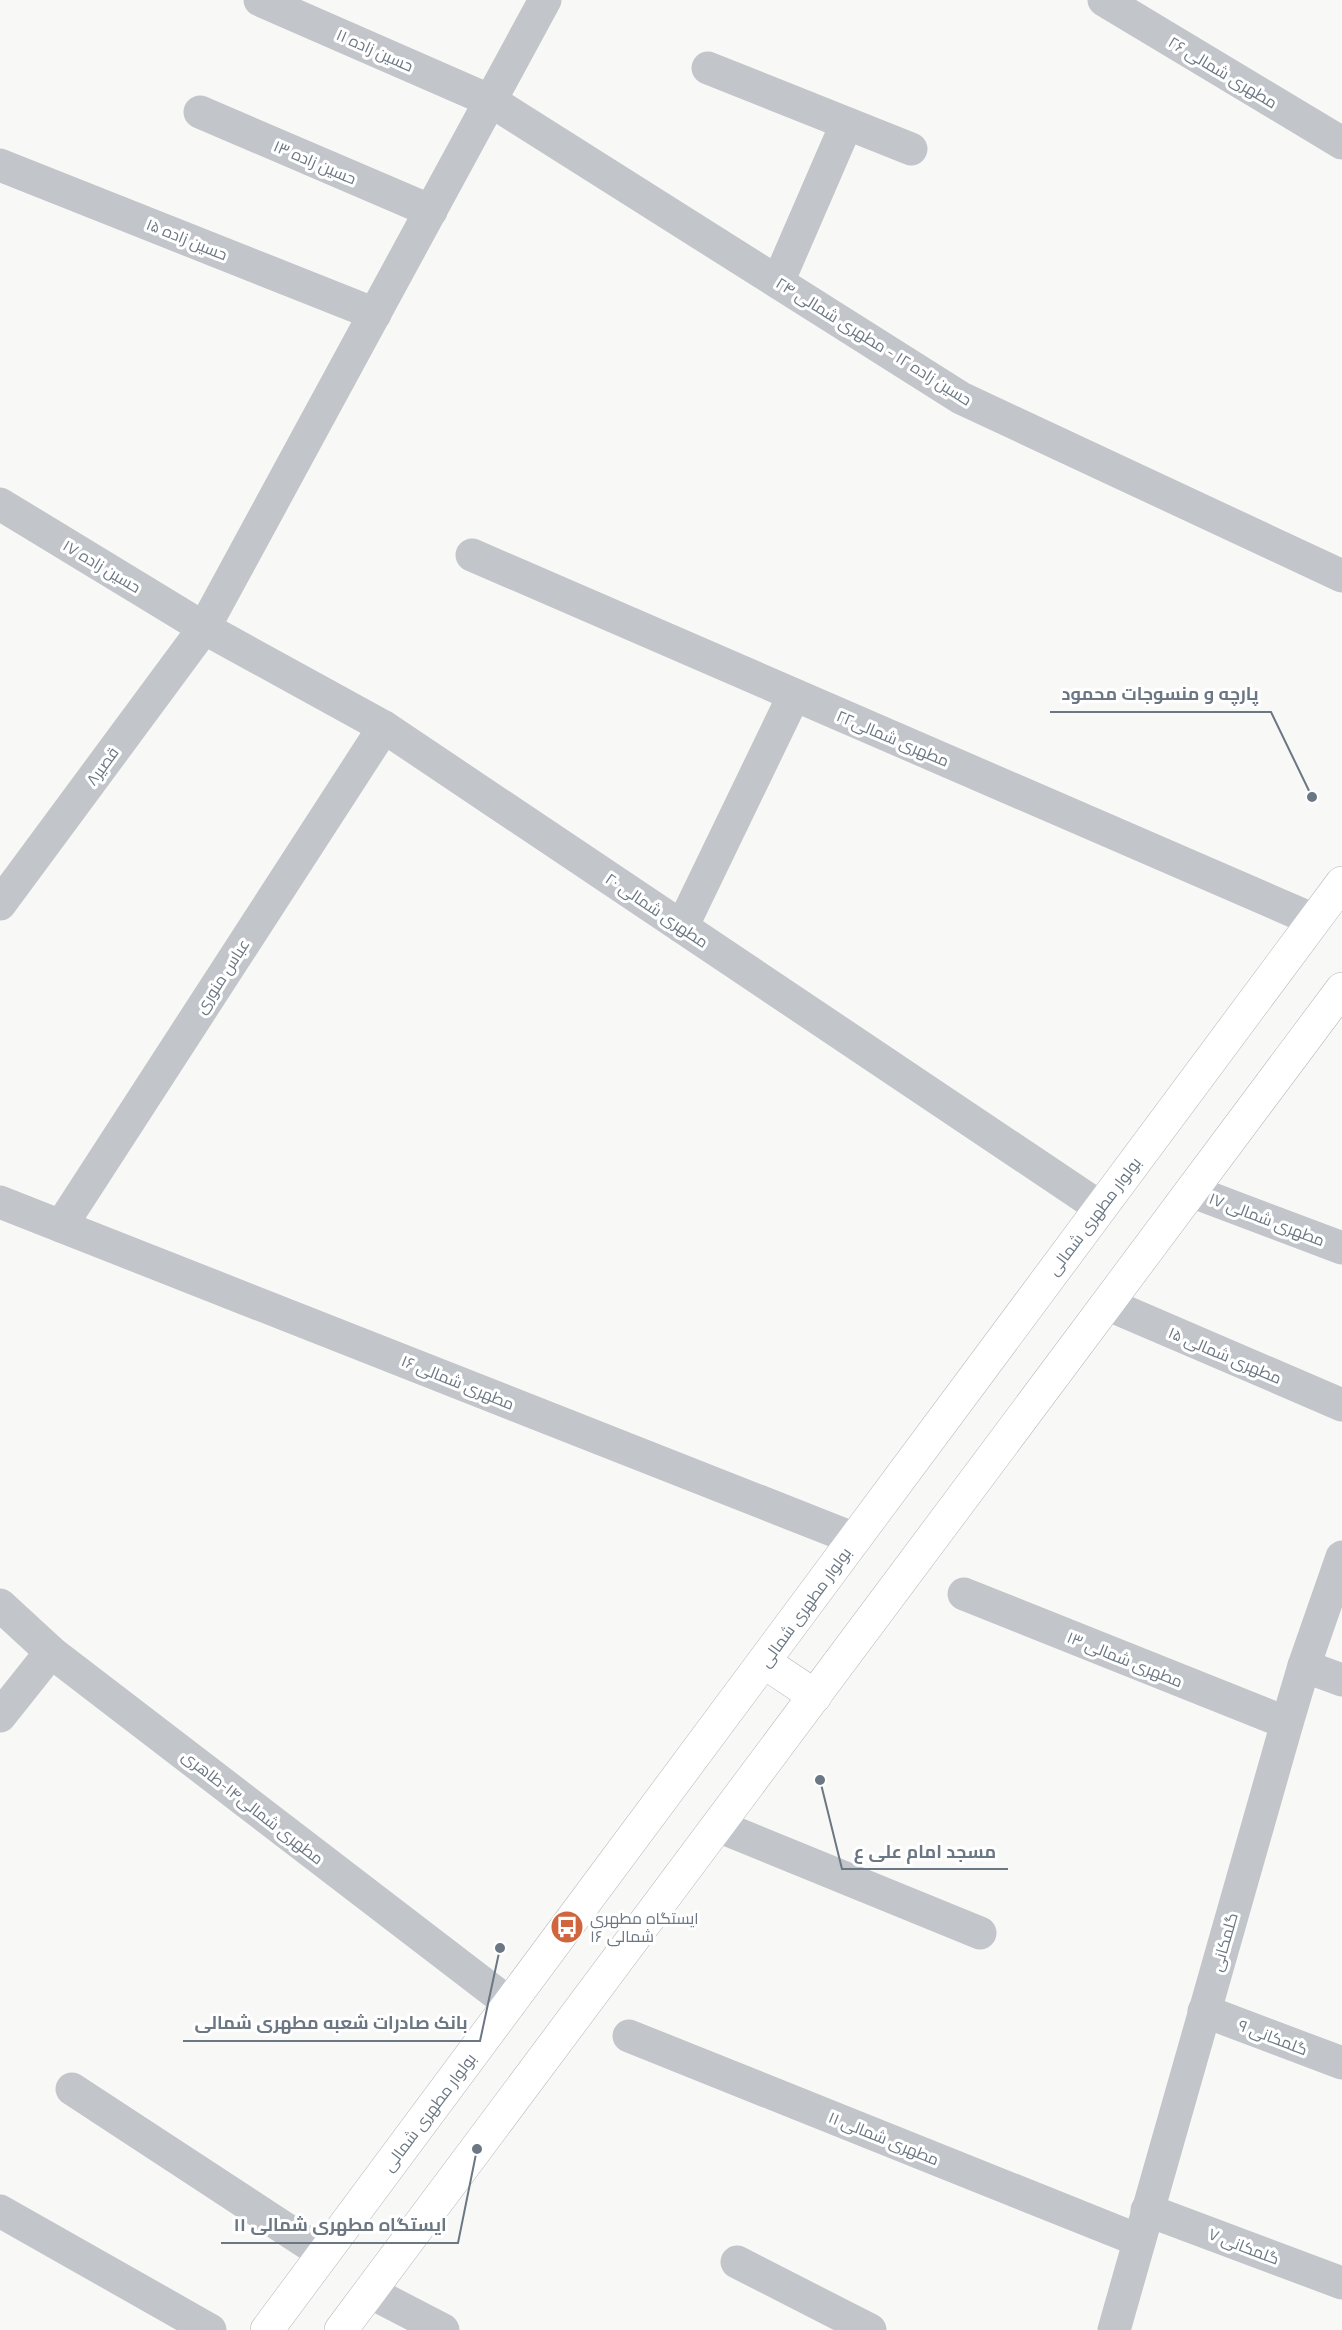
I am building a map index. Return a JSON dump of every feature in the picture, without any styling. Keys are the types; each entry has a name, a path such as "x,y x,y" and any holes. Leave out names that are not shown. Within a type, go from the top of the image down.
{"main road":[{"name":"بولوار مطهری شمالی","path":"267,2330 1342,883"},
{"path":"341,2330 1342,989"},
{"path":"764,1662 815,1696"}],"street":[{"name":"حسین زاده ۱۱","path":"260,0 491,101"},
{"name":"قصیر۸","path":"0,904 204,628 545,0"},
{"name":"مطهری شمالی ۲۶","path":"1104,0 1342,143"},
{"path":"708,68 911,149"},
{"name":"حسین زاده ۱۲ - مطهری شمالی ۲۴","path":"491,101 961,398 1342,576"},
{"name":"حسین زاده ۱۳","path":"200,112 431,211"},
{"path":"778,282 846,125"},
{"name":"حسین زاده ۱۵","path":"0,165 375,314"},
{"name":"حسین زاده ۱۷","path":"0,504 204,628"},
{"name":"مطهری شمالی۲۲","path":"472,555 1314,920"},
{"name":"مطهری شمالی ۲۰","path":"204,628 384,727 1101,1208"},
{"path":"682,927 794,695"},
{"name":"عباس منوری","path":"61,1226 384,727"},
{"name":"مطهری شمالی ۱۷","path":"1191,1191 1342,1248"},
{"name":"مطهری شمالی ۱۶","path":"0,1202 855,1539"},
{"name":"مطهری شمالی ۱۵","path":"1107,1304 1342,1405"},
{"name":"گلمکانی","path":"1114,2330 1304,1666 1342,1557"},
{"name":"مطهری شمالی ۱۳","path":"964,1594 1287,1724"},
{"name":"مطهری شمالی۱۴-طاهری","path":"0,1605 51,1652 510,2004"},
{"path":"0,1716 51,1652"},
{"path":"1304,1666 1342,1680"},
{"path":"718,1826 981,1933"},
{"name":"گلمکانی ۹","path":"1204,2011 1342,2063"},
{"name":"مطهری شمالی ۱۱","path":"629,2036 1143,2225"},
{"path":"72,2089 324,2254"},
{"path":"0,2211 210,2330"},
{"name":"گلمکانی ۷","path":"1143,2225 1342,2283"},
{"path":"737,2262 870,2330"},
{"path":"370,2292 443,2330"}],"place":[{"name":"پارچه و منسوجات محمود","path":"1312,797"},
{"name":"مسجد امام علی ع","path":"820,1780"},
{"name":"ایستگاه مطهری شمالی ۱۶","path":"567,1927"},
{"name":"بانک صادرات شعبه مطهری شمالی","path":"500,1948"},
{"name":"ایستگاه مطهری شمالی ۱۱","path":"477,2149"}]}
